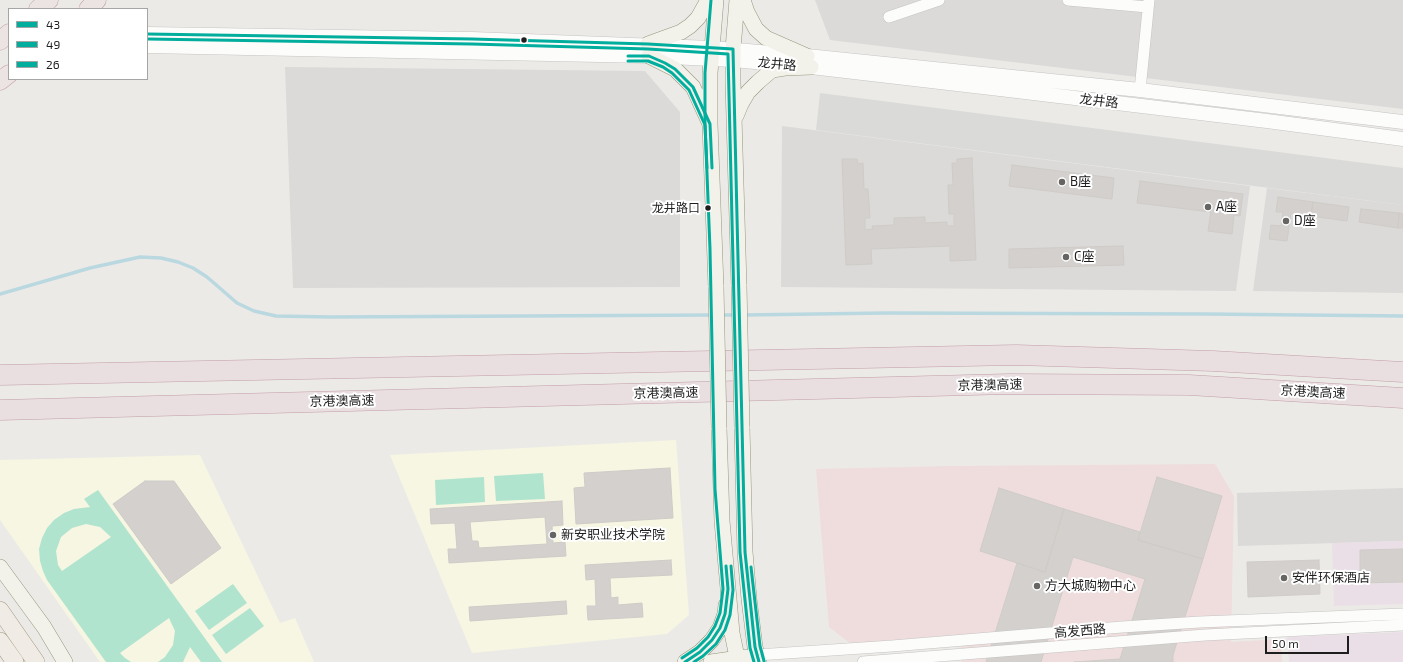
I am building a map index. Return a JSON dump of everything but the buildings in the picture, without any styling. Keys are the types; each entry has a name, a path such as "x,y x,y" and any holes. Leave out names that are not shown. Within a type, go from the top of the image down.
{"highway":[{"path":"39,8 49,0"},
{"path":"89,8 97,0"},
{"path":"0,42 8,34"},
{"path":"0,81 8,75"},
{"name":"京港澳高速","path":"0,375 283,368 1016,355 1213,361 1403,372"},
{"path":"0,363 234,358 283,368"},
{"name":"京港澳高速","path":"0,410 1009,384 1189,385 1403,398"}],"main road":[{"path":"708,0 698,18 690,26 649,50 675,69 693,87 710,124"},
{"path":"716,0 712,53 710,124 722,521 732,633 738,660"},
{"path":"711,662 758,659 749,599 745,552 734,129 733,55 737,0"},
{"path":"743,0 747,12 756,29 766,38 809,61"},
{"path":"734,129 740,104 748,92 758,82 772,70 809,61"},
{"path":"0,567 44,627 65,662"},
{"path":"685,662 700,652 712,640 720,628 725,614 728,588"},
{"path":"0,610 36,662"},
{"path":"0,641 15,662"}],"street":[{"path":"890,17 938,0"},
{"path":"1068,0 1149,4 1140,90"},
{"name":"龙井路","path":"148,34 472,39 712,53 1140,90 1403,122"},
{"name":"龙井路","path":"148,46 649,50"},
{"name":"龙井路","path":"809,61 1403,139"},
{"name":"高发西路","path":"758,659 892,646 1122,627 1200,622 1403,614"},
{"name":"高发西路","path":"863,662 1168,638 1403,625"}],"shaded area":[{"path":"815,0 1403,0 1403,109 830,40"},
{"path":"285,67 645,71 680,112 680,287 293,288"},
{"path":"820,93 1403,168 1403,205 816,130"},
{"path":"782,126 1250,186 1236,291 781,287"},
{"path":"1267,188 1403,205 1403,293 1253,291"},
{"name":"新安职业技术学院","path":"676,440 689,615 667,634 472,653 390,455"},
{"path":"200,455 280,623 295,618 314,662 100,662 0,520 0,460"},
{"path":"1215,464 1234,496 1231,642 1281,639 1282,662 962,662 960,638 851,644 829,627 816,469 951,466"},
{"path":"1403,488 1403,541 1238,546 1237,493"},
{"path":"1403,541 1403,604 1334,606 1332,543"},
{"path":"1403,632 1403,662 1289,662 1287,637"}],"green space":[{"path":"543,473 545,499 496,501 494,476"},
{"path":"484,477 485,502 436,505 435,480"},
{"path":"98,490 222,662 201,662 190,647 183,662 158,662 165,657 173,645 175,631 169,618 120,653 131,662 106,662 47,580 40,561 39,549 47,528 54,520 64,513 74,509 90,507 84,499","holes":["86,524 100,527 111,537 62,571 58,565 56,551 61,537 72,528"]},
{"path":"233,584 247,603 209,630 195,611"},
{"path":"250,608 264,626 226,654 212,635"}],"waterway":[{"path":"0,294 90,268 140,257 161,258 178,262 193,268 207,277 237,303 254,311 276,316 713,315"},
{"path":"744,315 886,313 1403,316"},
{"path":"720,315 735,315"}],"transit line":[{"name":"26","path":"682,658 697,648 708,637 715,626 720,613 723,589 715,489 710,249 705,124 705,73 711,0"},
{"name":"43","path":"148,34 472,39 648,44 733,49 745,552 755,647 759,662"},
{"name":"49","path":"148,39 472,44 648,49 728,54 740,552 750,648 754,662"},
{"name":"43","path":"628,56 649,56 665,63 675,69 693,87 710,124 712,168"},
{"name":"49","path":"628,61 648,61 663,67 672,73 689,90 705,125 707,168"},
{"name":"43","path":"685,662 700,652 712,640 720,628 725,614 728,589 726,566"},
{"name":"49","path":"694,662 716,644 725,630 730,615 733,590 731,566"},
{"name":"26","path":"751,567 760,646 764,661"}],"place":[{"name":"B座","path":"1062,182"},
{"name":"A座","path":"1208,207"},
{"name":"龙井路口","path":"708,208"},
{"name":"D座","path":"1286,221"},
{"name":"C座","path":"1066,257"},
{"name":"新安职业技术学院","path":"553,535"},
{"name":"安伴环保酒店","path":"1284,578"},
{"name":"方大城购物中心","path":"1037,586"}]}
